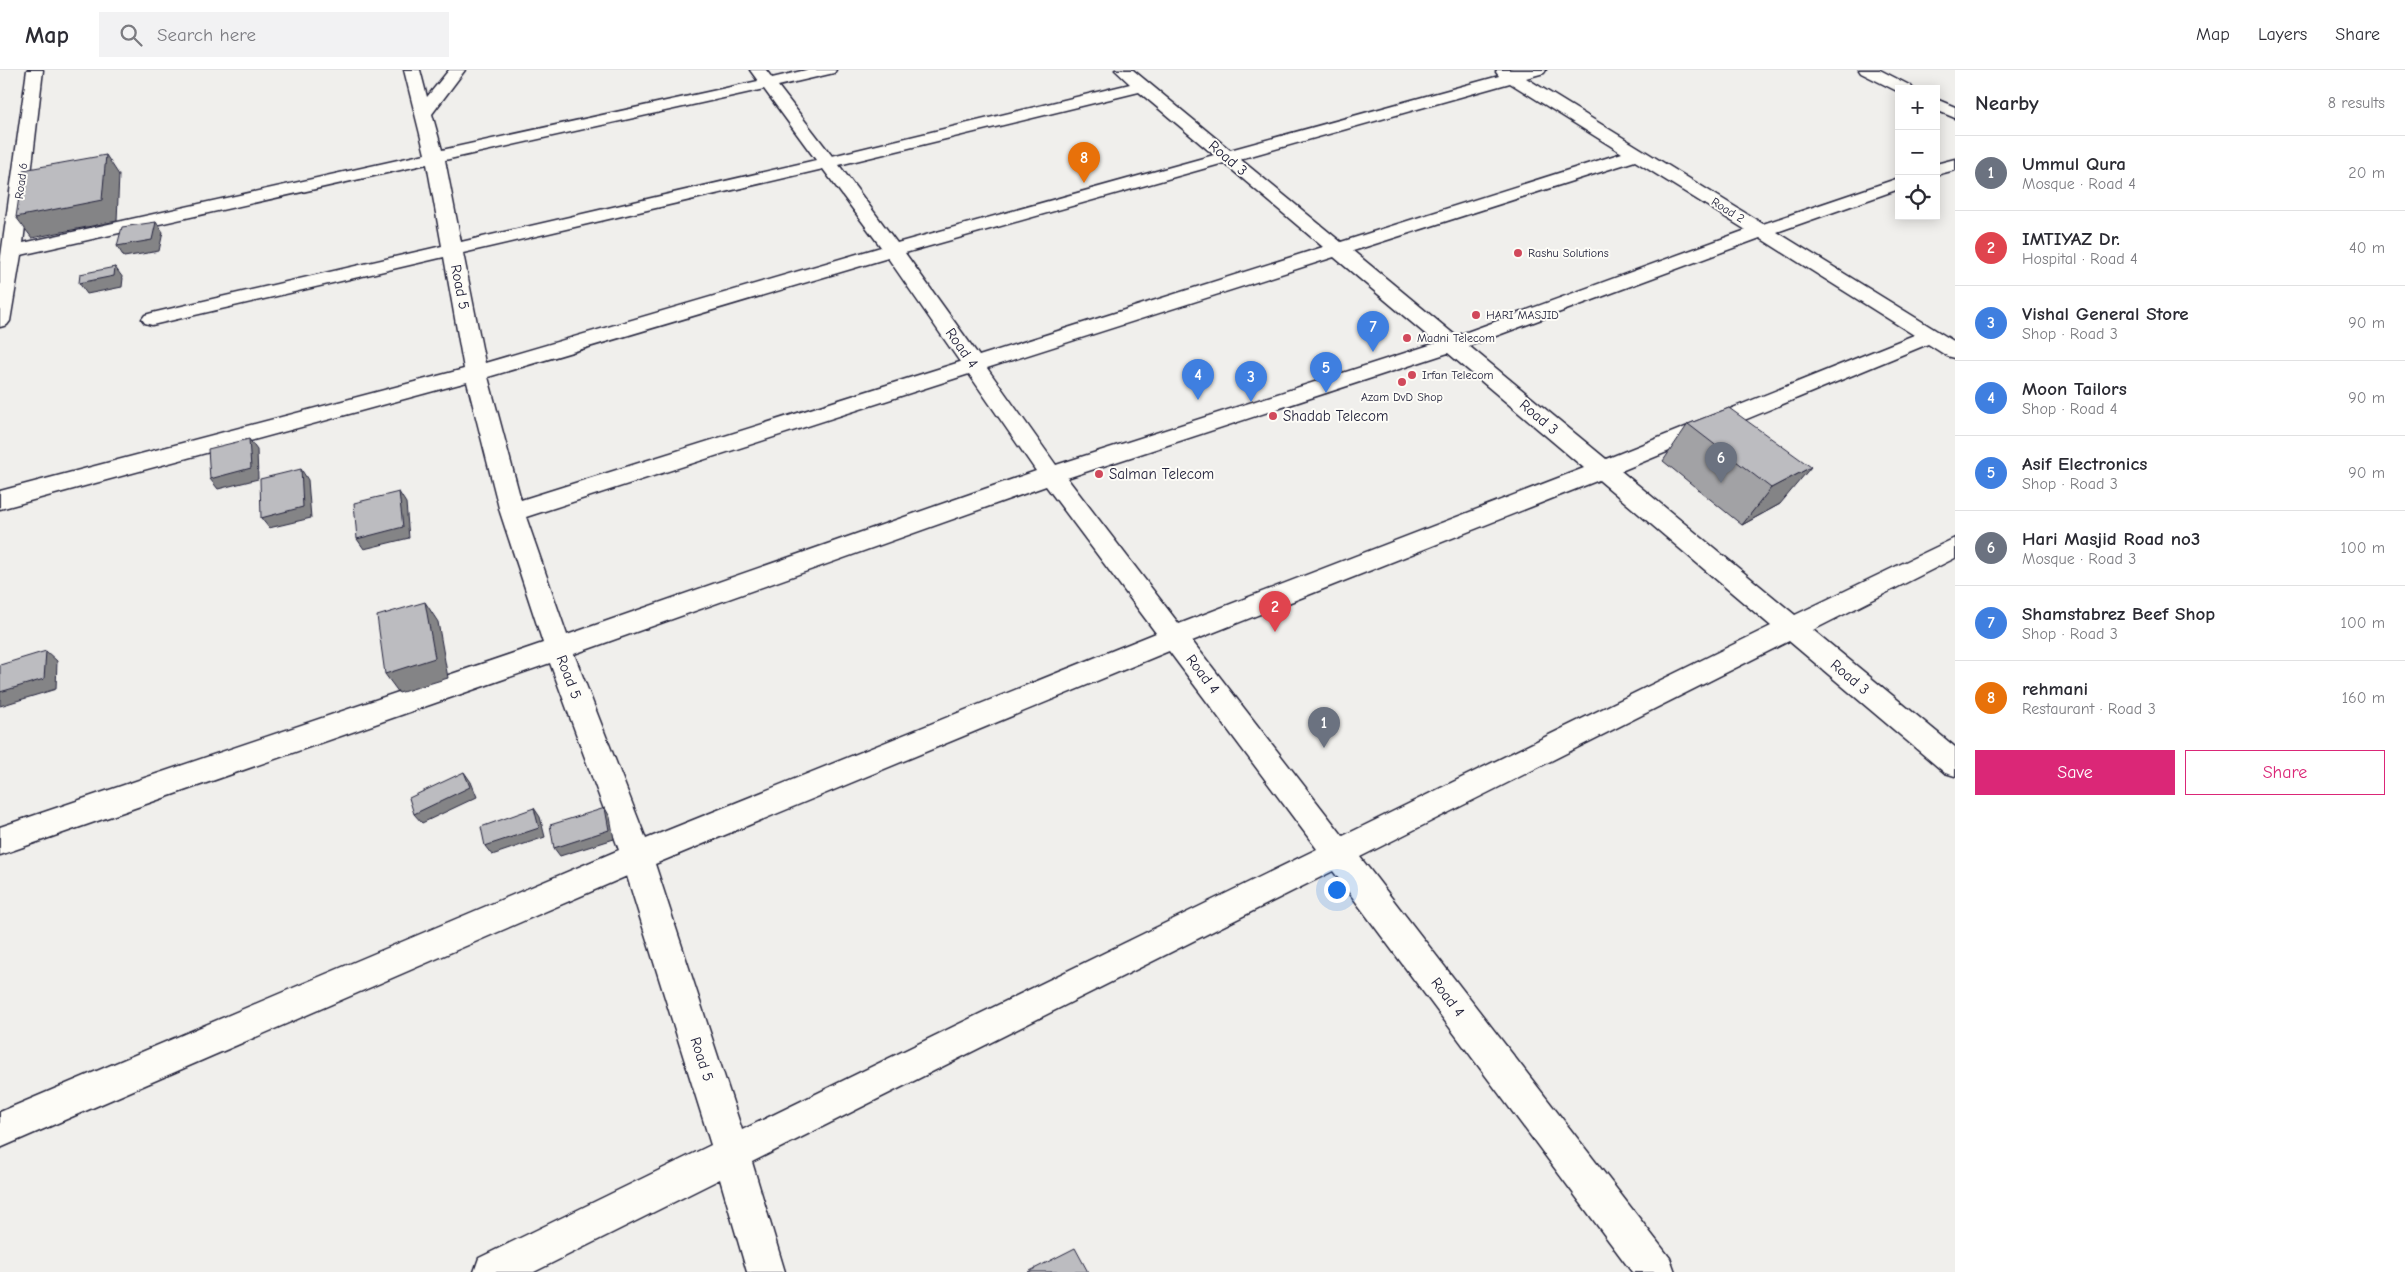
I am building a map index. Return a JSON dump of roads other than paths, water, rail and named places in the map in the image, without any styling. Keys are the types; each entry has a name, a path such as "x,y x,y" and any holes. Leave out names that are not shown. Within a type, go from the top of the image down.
{"street":[{"name":"Road 6","path":"0,321 12,251 35,70"},
{"name":"Road 5","path":"412,70 435,157 476,373 512,512 558,649 637,857 732,1152 766,1272"},
{"path":"424,113 457,70"},
{"path":"12,251 435,157 763,77 828,70"},
{"name":"Road 3","path":"1123,70 1955,764"},
{"path":"0,500 476,373 893,250 1228,158 1507,74 1538,70"},
{"path":"1867,70 1897,85"},
{"name":"Road 2","path":"1507,74 1955,351"},
{"name":"Road 4","path":"763,77 893,250 1051,475 1656,1272"},
{"path":"152,319 827,162 1142,86"},
{"path":"1940,106 1955,113"},
{"path":"512,512 1637,154"},
{"path":"1940,169 1955,164"},
{"path":"0,841 558,649 1051,475 1452,345 1762,231 1895,184"},
{"path":"0,1130 637,857 1175,637 1602,470 1930,336"},
{"path":"493,1272 1955,547"}],"place":[{"name":"rehmani","path":"1084,183"},
{"name":"Rashu Solutions","path":"1518,253"},
{"name":"HARI MASJID","path":"1476,315"},
{"name":"Madni Telecom","path":"1407,338"},
{"name":"Shamstabrez Beef Shop","path":"1373,352"},
{"name":"Irfan Telecom","path":"1412,375"},
{"name":"Azam DvD Shop","path":"1402,382"},
{"name":"Asif Electronics","path":"1326,393"},
{"name":"Moon Tailors","path":"1198,400"},
{"name":"Vishal General Store","path":"1251,402"},
{"name":"Shadab Telecom","path":"1273,416"},
{"name":"Salman Telecom","path":"1099,474"},
{"name":"Hari Masjid Road no3","path":"1721,483"},
{"name":"IMTIYAZ Dr.","path":"1275,632"},
{"name":"Ummul Qura","path":"1324,748"}]}
